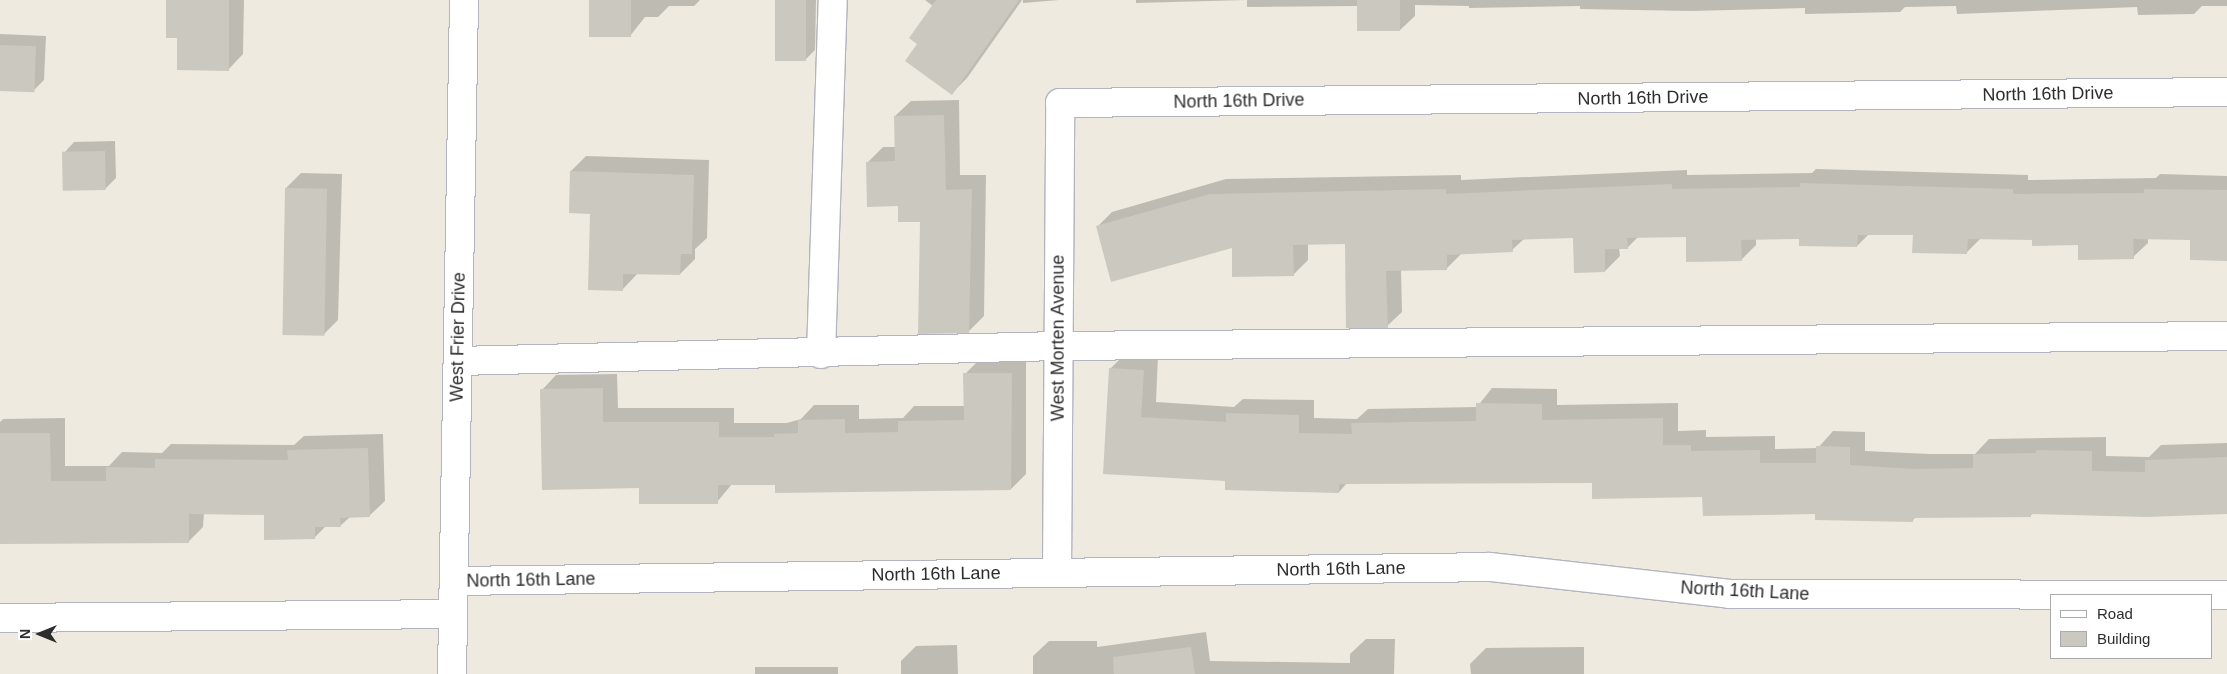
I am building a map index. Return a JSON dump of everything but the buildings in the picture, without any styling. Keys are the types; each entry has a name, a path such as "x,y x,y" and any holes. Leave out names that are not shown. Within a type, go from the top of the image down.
{"street":[{"name":"West Frier Drive","path":"452,674 464,0"},
{"path":"820,354 833,0"},
{"name":"North 16th Drive","path":"1060,103 2227,92"},
{"name":"West Morten Avenue","path":"1057,573 1060,103"},
{"path":"458,361 820,354 1058,346 2227,336"},
{"name":"North 16th Lane","path":"454,581 1490,567 1729,594 2050,595"},
{"name":"North 16th Lane","path":"2212,595 2227,595"},
{"path":"0,618 453,614"}]}
